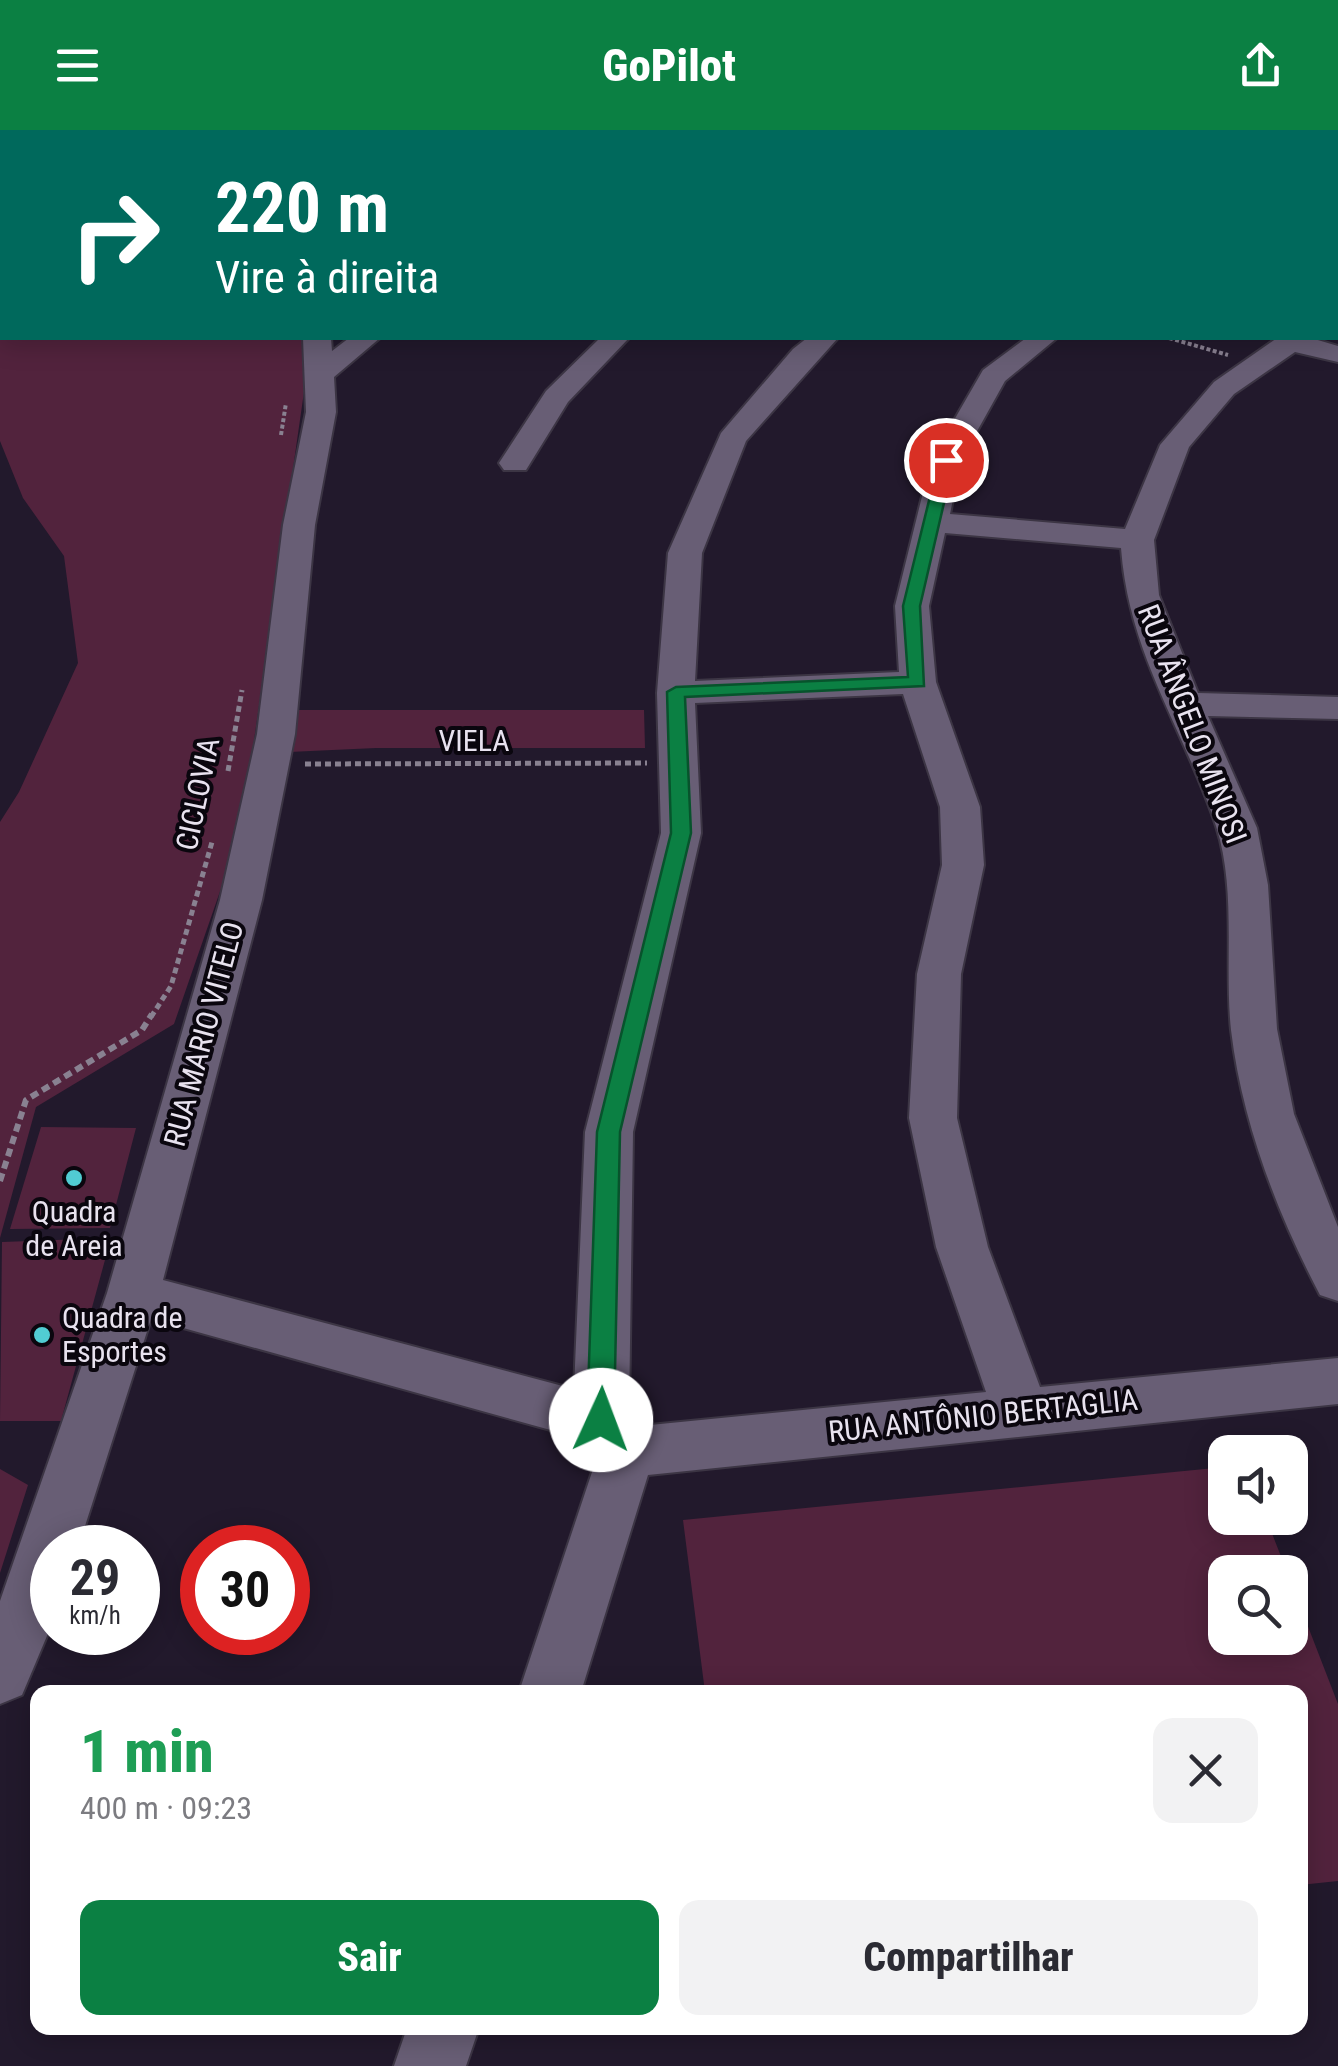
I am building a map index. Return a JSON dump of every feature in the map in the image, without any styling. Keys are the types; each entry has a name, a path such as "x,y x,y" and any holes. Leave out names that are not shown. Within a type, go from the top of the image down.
{"street":[{"path":"308,370 362,340"},
{"path":"515,463 556,398 614,340"},
{"path":"552,1685 614,1436 608,1132 681,833 676,692 685,554 732,439 803,356 822,340"},
{"path":"1022,1412 962,1246 933,1118 939,974 962,866 960,807 918,682 912,606 946,460 993,376 1040,340"},
{"path":"1281,348 1338,354"},
{"name":"RUA ÂNGELO MINOSI","path":"1281,348 1224,388 1175,446 1137,540 1142,595 1182,704 1237,828 1247,885 1254,1029 1270,1114 1314,1231 1338,1280"},
{"name":"RUA MARIO VITELO","path":"0,1674 25,1617 134,1293 241,900 270,764 298,525 321,412 308,370"},
{"path":"934,522 1137,540"},
{"path":"676,692 918,682"},
{"path":"1182,704 1338,708"},
{"path":"134,1293 614,1436"},
{"name":"RUA ANTÔNIO BERTAGLIA","path":"614,1436 1022,1412 1338,1381"},
{"path":"430,2066 441,2035"}],"path":[{"path":"1191,340 1281,348"},
{"path":"280,437 308,370"},
{"name":"CICLOVIA","path":"226,782 243,686"},
{"name":"VIELA","path":"270,764 679,763"},
{"name":"CICLOVIA","path":"0,1181 26,1100 142,1030 170,986 214,836"}],"shaded area":[{"path":"0,340 302,340 307,371 241,831 174,1024 36,1107 0,1238 0,822 19,792 78,663 64,556 23,498 0,441"},
{"path":"295,710 644,710 645,748 376,748 289,752"},
{"name":"Quadra de Areia","path":"41,1127 136,1128 110,1228 10,1229"},
{"name":"Quadra de Esportes","path":"111,1238 61,1421 0,1421 2,1242"},
{"path":"0,1469 28,1485 0,1573"},
{"path":"1208,1469 1208,1535 1273,1535 1280,1555 1208,1555 1208,1655 1308,1655 1308,1626 1338,1704 1338,1881 1308,1884 1308,1685 704,1685 683,1520"}],"place":[{"name":"Quadra de Areia","path":"74,1178"},
{"name":"Quadra de Esportes","path":"42,1335"}],"route":[{"path":"601,1420 608,1132 681,833 676,692 918,682 912,606 946,460"}]}
